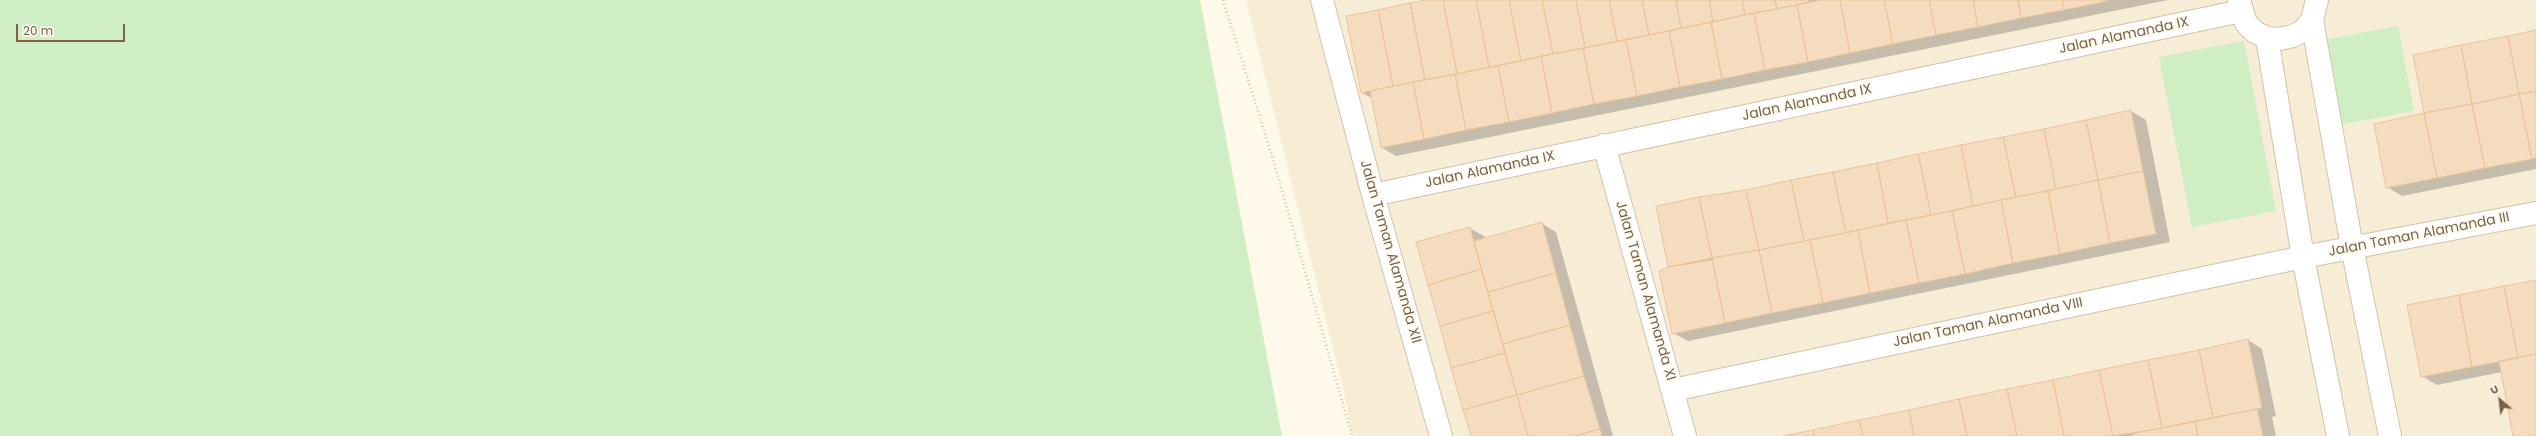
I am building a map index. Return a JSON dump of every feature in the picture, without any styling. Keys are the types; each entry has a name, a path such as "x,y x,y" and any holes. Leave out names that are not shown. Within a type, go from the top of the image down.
{"street":[{"name":"Jalan Taman Alamanda XII","path":"1322,0 1373,195 1441,436"},
{"path":"2240,5 2250,27 2267,38 2280,39 2293,36 2304,30 2314,10"},
{"name":"Jalan Alamanda IX","path":"1373,195 2240,5"},
{"path":"2314,10 2352,247 2390,436"},
{"path":"2267,38 2303,257 2338,436"},
{"name":"Jalan Taman Alamanda XI","path":"1604,145 1686,436"},
{"name":"Jalan Taman Alamanda III","path":"2303,257 2536,213"},
{"name":"Jalan Taman Alamanda VIII","path":"1673,390 2303,257"}],"path":[{"path":"1223,0 1273,159 1352,436"}],"shaded area":[{"path":"1246,0 2536,0 2536,436 1352,436 1346,401"}],"green space":[{"path":"0,0 1200,0 1282,436 0,436"},
{"path":"2398,26 2414,111 2339,125 2324,40"},
{"path":"2244,41 2276,211 2192,227 2159,57"}],"building":[{"path":"1426,0 1443,0 1457,74 1425,80 1410,3"},
{"path":"1443,0 1476,0 1489,67 1457,74"},
{"path":"1476,0 1509,0 1521,61 1489,67"},
{"path":"1509,0 1542,0 1553,54 1521,61"},
{"path":"1542,0 1576,0 1585,48 1553,54"},
{"path":"1576,0 1609,0 1617,41 1585,48"},
{"path":"1609,0 1642,0 1649,35 1617,41"},
{"path":"1642,0 1676,0 1681,28 1649,35"},
{"path":"1676,0 1709,0 1713,22 1681,28"},
{"path":"1709,0 1742,0 1745,15 1713,22"},
{"path":"1742,0 1775,0 1777,9 1745,15"},
{"path":"1775,0 1809,0 1809,2 1777,9"},
{"path":"1821,0 1840,0 1850,53 1808,62 1797,5"},
{"path":"1840,0 1884,0 1893,44 1850,53"},
{"path":"1884,0 1929,0 1936,35 1893,44"},
{"path":"1929,0 1973,0 1978,27 1936,35"},
{"path":"1973,0 2018,0 2021,18 1978,27"},
{"path":"2018,0 2062,0 2064,10 2021,18"},
{"path":"2062,0 2107,0 2107,1 2064,10"},
{"path":"1410,3 1425,80 1393,86 1378,10"},
{"path":"1797,5 1808,62 1765,70 1754,13"},
{"path":"1378,10 1393,86 1361,93 1346,16"},
{"path":"1754,13 1765,70 1722,79 1711,22"},
{"path":"1711,22 1722,79 1680,87 1669,31"},
{"path":"2536,30 2536,91 2519,94 2508,36"},
{"path":"1669,31 1680,87 1637,96 1626,40"},
{"path":"2508,36 2519,94 2472,104 2461,45"},
{"path":"1626,40 1637,96 1594,104 1583,48"},
{"path":"2461,45 2472,104 2424,113 2413,55"},
{"path":"1583,48 1594,104 1552,113 1541,56"},
{"path":"1541,56 1552,113 1509,122 1498,66"},
{"path":"1498,66 1509,122 1466,130 1455,74"},
{"path":"1455,74 1466,130 1424,139 1413,82"},
{"path":"1413,82 1424,139 1381,148 1370,91"},
{"path":"2536,91 2536,158 2532,159 2519,94"},
{"path":"2519,94 2532,159 2485,168 2472,104"},
{"path":"2472,104 2485,168 2437,178 2424,113"},
{"path":"2131,110 2143,171 2098,180 2086,120"},
{"path":"2424,113 2437,178 2386,188 2374,124"},
{"path":"2086,120 2098,180 2056,189 2044,129"},
{"path":"2044,129 2056,189 2016,197 2003,137"},
{"path":"2003,137 2016,197 1973,206 1961,145"},
{"path":"1961,145 1973,206 1931,215 1918,154"},
{"path":"1918,154 1931,215 1888,223 1877,163"},
{"path":"1877,163 1888,223 1846,233 1833,172"},
{"path":"2143,171 2156,234 2110,243 2098,180"},
{"path":"1833,172 1846,233 1804,241 1791,180"},
{"path":"1791,180 1804,241 1759,250 1746,190"},
{"path":"2098,180 2110,243 2060,254 2048,191"},
{"path":"1746,190 1759,250 1712,258 1699,197"},
{"path":"2048,191 2060,254 2013,263 2001,200"},
{"path":"1699,197 1712,258 1668,267 1656,206"},
{"path":"2001,200 2013,263 1965,274 1952,211"},
{"path":"1952,211 1965,274 1919,283 1906,220"},
{"path":"1906,220 1919,283 1870,293 1858,230"},
{"path":"1542,222 1556,273 1488,292 1474,241"},
{"path":"1470,227 1481,269 1428,285 1416,242"},
{"path":"1858,230 1870,293 1823,303 1810,240"},
{"path":"1810,240 1823,303 1772,313 1759,250"},
{"path":"1759,250 1772,313 1725,323 1712,258"},
{"path":"1712,260 1725,323 1672,334 1659,271 1668,267"},
{"path":"1481,269 1493,311 1440,326 1428,285"},
{"path":"1556,273 1570,325 1503,344 1488,292"},
{"path":"2536,280 2536,354 2518,358 2504,286"},
{"path":"2504,286 2518,358 2472,367 2459,295"},
{"path":"2459,295 2472,367 2421,377 2407,305"},
{"path":"1493,311 1505,353 1451,368 1440,326"},
{"path":"1570,325 1584,376 1517,395 1503,344"},
{"path":"2248,339 2262,408 2213,418 2199,350"},
{"path":"2199,350 2213,418 2162,428 2148,360"},
{"path":"1505,353 1517,395 1463,410 1451,368"},
{"path":"2536,354 2536,436 2513,436 2499,361"},
{"path":"2148,360 2162,428 2113,436 2099,370"},
{"path":"2099,370 2113,436 2064,436 2053,380"},
{"path":"1584,376 1600,429 1574,436 1528,436 1517,395"},
{"path":"2053,380 2064,436 2017,436 2007,389"},
{"path":"2007,389 2017,436 1967,436 1959,399"},
{"path":"1517,395 1528,436 1471,436 1463,410"},
{"path":"1959,399 1967,436 1914,436 1909,410"},
{"path":"2257,409 2263,436 2198,436 2195,421"},
{"path":"1909,410 1914,436 1863,436 1859,420"},
{"path":"1859,420 1863,436 1814,436 1813,430"},
{"path":"2195,421 2198,436 2132,436 2132,434"},
{"path":"1600,429 1602,436 1574,436"},
{"path":"1813,430 1814,436 1783,436"}]}
